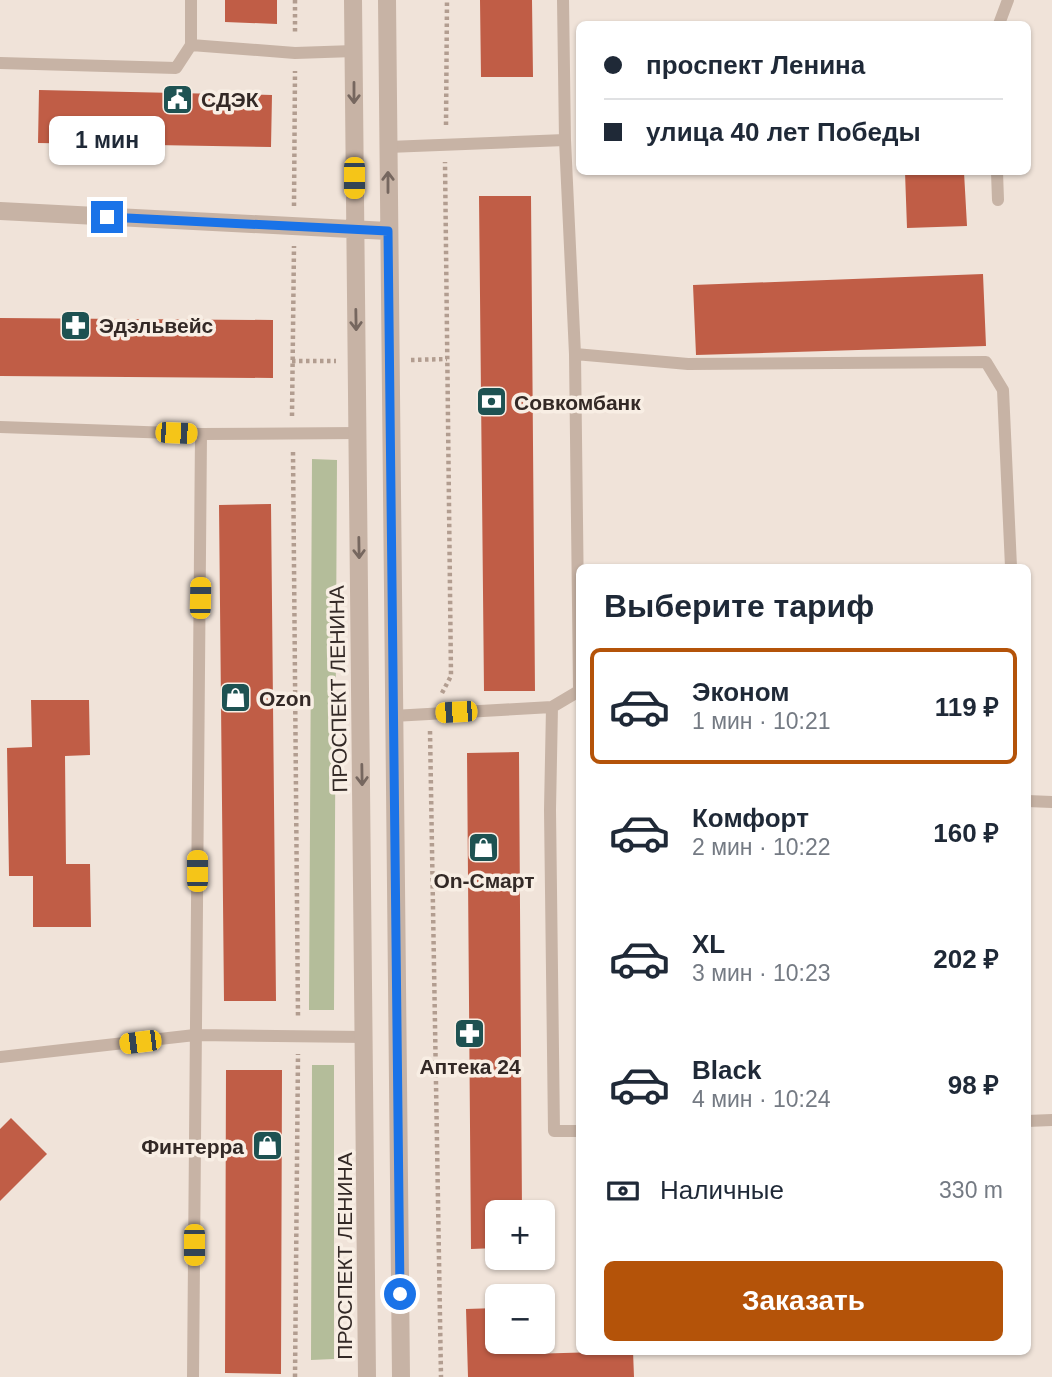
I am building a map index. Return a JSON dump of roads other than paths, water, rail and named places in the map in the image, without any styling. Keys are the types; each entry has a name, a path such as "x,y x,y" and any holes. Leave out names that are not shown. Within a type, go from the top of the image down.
{"street":[{"name":"ПРОСПЕКТ ЛЕНИНА","path":"353,0 367,1377"},
{"path":"387,0 401,1377"},
{"path":"0,211 388,231"}],"lane":[{"path":"0,63 176,68 191,45 191,0"},
{"path":"563,0 565,140 575,354 578,564"},
{"path":"1000,21 1008,0"},
{"path":"191,45 295,53 354,51"},
{"path":"388,147 565,140"},
{"path":"997,175 998,200"},
{"path":"575,354 688,364 986,362 1003,390 1011,564"},
{"path":"0,427 201,433 358,433"},
{"path":"193,1377 201,433"},
{"path":"393,716 552,706 576,692"},
{"path":"552,706 554,1131 576,1131"},
{"path":"1031,801 1052,802"},
{"path":"1,1059 195,1035 365,1037"},
{"path":"1031,1121 1052,1120"}],"place":[{"name":"СДЭК","path":"178,99"},
{"name":"Эдэльвейс","path":"76,325"},
{"name":"Совкомбанк","path":"491,402"},
{"name":"Ozon","path":"236,698"},
{"name":"On-Смарт","path":"484,848"},
{"name":"Аптека 24","path":"470,1034"},
{"name":"Финтерра","path":"267,1146"}]}
